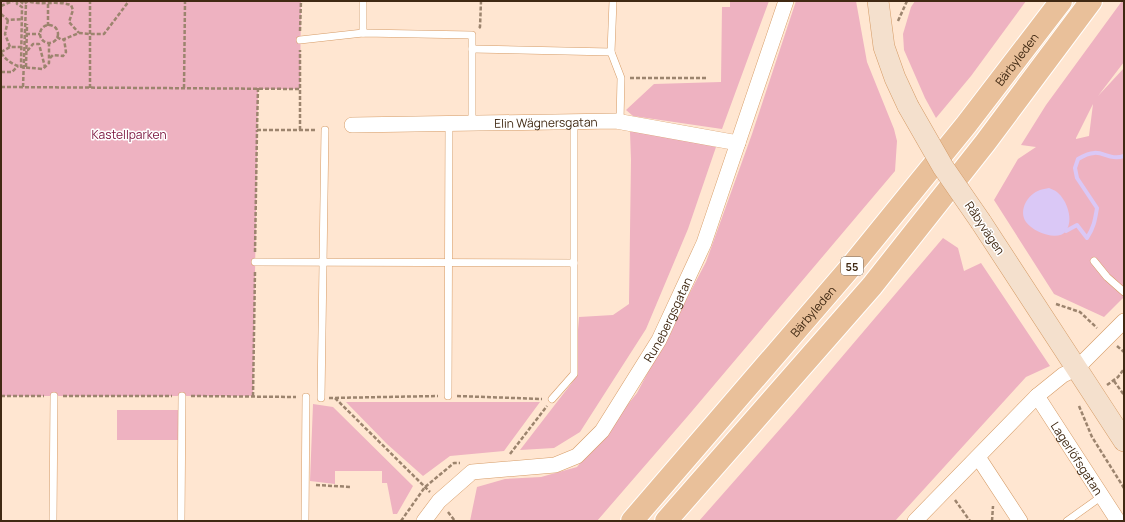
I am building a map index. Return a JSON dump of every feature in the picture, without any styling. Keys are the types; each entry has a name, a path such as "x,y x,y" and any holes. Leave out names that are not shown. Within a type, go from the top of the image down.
{"main road":[{"name":"Råbyvägen","path":"878,1 884,47 895,78 908,106 943,167 981,222 1070,371 1124,441"},
{"name":"Bärbyleden","path":"632,521 849,269 966,125 1061,1"},
{"name":"Bärbyleden","path":"666,521 872,286 985,143 1091,1"}],"street":[{"name":"Runebergsgatan","path":"424,521 439,501 472,472 555,465 577,456 602,431 659,340 704,243 786,1"},
{"name":"Elin Wägnersgatan","path":"352,125 620,121 738,143"},
{"path":"915,521 1037,396 1070,371 1108,338 1124,321"},
{"name":"Lagerlöfsgatan","path":"1037,396 1118,521"},
{"path":"978,457 1020,521"}],"lane":[{"path":"363,1 363,33"},
{"path":"613,1 611,52 621,78 620,121"},
{"path":"300,40 363,33 472,35 472,123"},
{"path":"472,49 611,52"},
{"path":"552,399 574,374 574,121"},
{"path":"448,396 449,123"},
{"path":"321,398 325,130"},
{"path":"1094,261 1107,277 1124,292"},
{"path":"255,262 574,263"},
{"path":"53,521 54,396"},
{"path":"181,521 182,396"},
{"path":"305,521 306,397"},
{"path":"1067,521 1102,496"}],"path":[{"path":"1,6 13,1"},
{"path":"18,1 22,3 56,2 71,5 73,10 69,22 79,33"},
{"path":"18,1 17,4 22,7 23,19 24,48 22,67"},
{"path":"90,1 90,88"},
{"path":"57,37 62,40 79,33 104,34 129,1"},
{"path":"184,88 185,1"},
{"path":"300,130 301,1"},
{"path":"472,35 480,27 481,1"},
{"path":"26,34 23,19 28,2"},
{"path":"48,2 48,26"},
{"path":"23,87 22,67 26,34 27,6 35,3"},
{"path":"1,14 8,20 23,19"},
{"path":"8,20 5,34 10,47"},
{"path":"52,26 56,30 57,37 55,41 46,43 42,40 40,34 42,29 52,26"},
{"path":"26,34 40,34"},
{"path":"49,58 53,55 64,56 66,52 64,39"},
{"path":"45,67 39,44 33,44 28,50 24,48 10,47 1,52 10,62 22,67 42,69 45,67 49,63 49,43"},
{"path":"1,72 12,72 22,67"},
{"path":"621,78 706,78"},
{"path":"1,87 300,89"},
{"path":"258,88 257,130 325,130"},
{"path":"1054,304 1080,312 1124,352"},
{"path":"1114,381 1124,395"},
{"path":"1,396 306,397"},
{"path":"321,398 448,396 552,399"},
{"path":"335,398 439,501 455,521"},
{"path":"508,457 516,456"},
{"path":"305,485 351,487"},
{"path":"948,488 970,521"}],"green space":[{"name":"Kastellparken","path":"1,1 301,1 300,89 258,89 253,396 1,396"},
{"path":"730,1 769,1 722,129 633,116 626,110 654,84 721,82 722,7 730,7"},
{"path":"796,1 856,1 867,62 894,129 897,141 895,171 597,521 470,521 477,487 505,479 541,477 577,467 637,393 706,262 752,134"},
{"path":"915,1 1026,1 971,76 936,118 925,98 904,50 903,34 911,7"},
{"path":"1122,1 1124,1 1124,62 1098,96 1124,68 1124,297 1104,317 1054,294 994,200 1018,159 1036,147 1021,145 1046,105","holes":["1093,104 1089,136 1076,139"]},
{"path":"630,132 646,132 716,147 688,229 646,329 580,432 554,448 520,450 574,380 579,317 613,315 629,304"},
{"path":"943,238 958,248 964,271 981,263 1050,366 1026,377 895,521 699,521 795,412"},
{"path":"346,402 540,402 504,451 450,456 423,476 387,444"},
{"path":"313,404 333,407 413,486 397,514 393,514 387,483 382,483 382,471 335,471 335,484 310,481"},
{"path":"117,410 182,410 182,440 117,440"}],"shaded area":[{"path":"1049,188 1056,191 1064,200 1069,216 1066,231 1057,236 1040,232 1029,226 1023,212 1028,199 1032,195 1036,192"}],"waterway":[{"path":"1066,231 1077,225 1087,238 1094,223 1097,208 1077,178 1075,168 1078,159 1093,153 1112,157 1124,156"}]}
